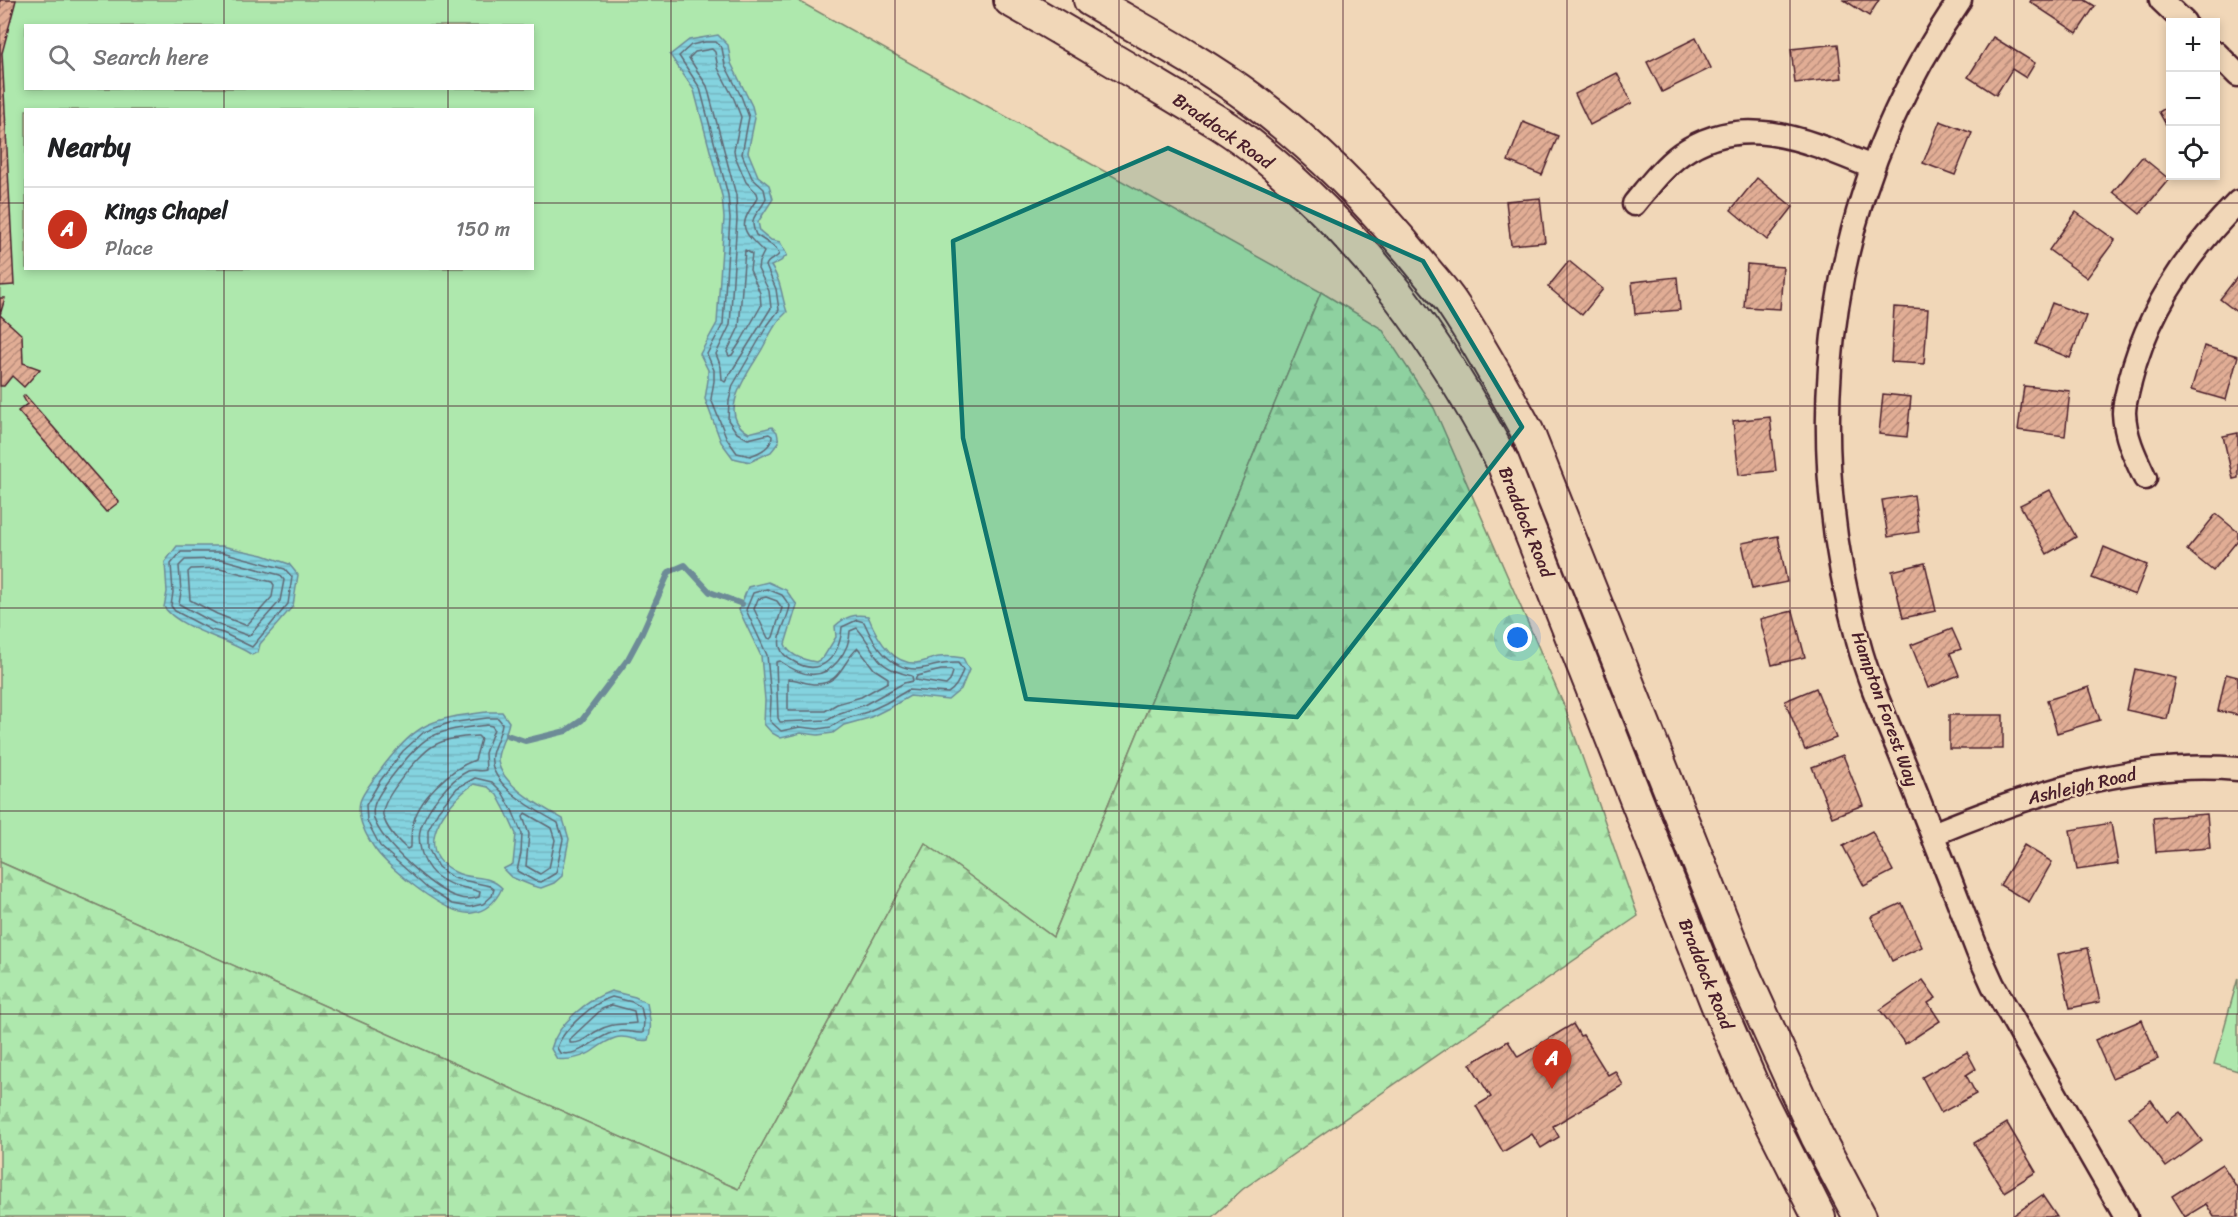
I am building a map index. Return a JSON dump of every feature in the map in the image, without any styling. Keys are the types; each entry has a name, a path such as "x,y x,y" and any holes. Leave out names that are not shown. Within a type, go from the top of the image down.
{"main road":[{"name":"Braddock Road","path":"1010,0 1196,109 1256,149 1333,219 1388,280 1418,320 1476,411 1503,463 1718,1006 1749,1076 1819,1217"},
{"name":"Braddock Road","path":"1090,0 1202,66 1252,100 1298,137 1356,190 1452,303 1493,369 1527,431 1743,973 1817,1136 1860,1217"}],"street":[{"name":"Hampton Forest Way","path":"1960,0 1905,93 1872,167 1852,234 1834,327 1827,411 1830,492 1840,569 1858,643 1874,690 1978,952 1993,985 2126,1217"},
{"path":"2161,0 2180,18"},
{"path":"2220,57 2238,75"},
{"path":"1634,204 1680,154 1707,140 1734,133 1748,131 1784,135 1872,167"},
{"path":"2145,478 2129,445 2124,412 2134,366 2150,324 2172,284 2202,242 2238,202"},
{"name":"Ashleigh Road","path":"1933,834 1992,810 2040,794 2104,777 2164,770 2238,769"}],"highlighted area":[{"path":"1168,148 1423,261 1522,427 1297,717 1026,699 963,438 953,241"}],"green space":[{"path":"0,0 797,0 1321,292 1053,937 925,843 738,1189 0,862"},
{"path":"1321,292 1382,329 1434,408 1565,708 1638,916 1243,1189 1212,1217 0,1217 0,862 738,1189 925,843 1053,937"},
{"path":"2238,978 2238,1071 2214,1064"}],"water":[{"path":"718,35 728,45 731,63 752,106 755,118 748,152 758,176 769,185 773,199 758,222 760,231 771,240 780,242 787,255 771,266 775,272 787,312 775,325 743,382 734,405 739,425 749,433 772,427 777,432 779,442 771,452 750,462 733,458 721,442 705,399 708,370 700,354 717,323 724,218 722,196 694,90 670,55 689,40"},
{"path":"177,546 222,546 263,555 289,564 298,575 293,606 260,644 258,652 252,655 193,628 181,622 164,607 167,592 165,562"},
{"path":"768,582 786,590 797,605 785,644 790,652 798,657 816,662 823,658 836,637 835,626 850,616 868,616 880,640 899,659 916,663 939,657 963,658 969,670 961,689 948,700 910,696 869,718 844,725 833,733 818,735 801,733 781,738 772,733 764,724 765,700 761,656 739,610 748,587"},
{"path":"487,712 502,712 509,722 498,757 499,767 523,794 563,819 569,839 562,876 554,883 541,888 511,877 503,869 513,864 516,834 497,795 488,787 474,784 463,792 444,814 437,826 434,839 435,851 442,862 455,872 491,880 502,888 487,908 472,913 449,908 434,900 382,858 366,833 359,808 364,793 385,764 397,749 418,730 440,720"},
{"path":"611,991 635,997 647,1003 650,1017 648,1040 615,1038 581,1056 557,1059 551,1049 566,1022 592,1000"}],"building":[{"path":"0,0 16,0 2,53 14,285 0,286"},
{"path":"1844,0 1879,0 1869,16"},
{"path":"2031,0 2085,0 2095,6 2077,33 2030,2"},
{"path":"1993,37 2035,63 2026,78 2012,69 1996,95 1968,77"},
{"path":"1696,38 1711,68 1662,92 1647,62"},
{"path":"1838,44 1842,78 1795,83 1791,49"},
{"path":"1617,73 1632,103 1590,125 1575,94"},
{"path":"2166,108 2166,125 2159,112"},
{"path":"1940,121 1972,133 1955,175 1923,163"},
{"path":"1523,122 1558,136 1542,175 1508,161"},
{"path":"2142,157 2168,180 2140,214 2113,192"},
{"path":"1757,178 1793,207 1767,240 1731,210"},
{"path":"1540,198 1545,242 1511,245 1506,201"},
{"path":"2076,212 2115,240 2087,278 2049,250"},
{"path":"1569,261 1603,289 1582,315 1548,287"},
{"path":"1747,264 1783,267 1780,309 1744,307"},
{"path":"2238,276 2238,313 2220,299"},
{"path":"1677,277 1680,310 1635,314 1632,282"},
{"path":"0,298 5,298 0,315"},
{"path":"2052,303 2086,316 2070,358 2036,344"},
{"path":"1894,307 1928,309 1924,364 1891,362"},
{"path":"0,315 22,335 23,363 40,369 24,387 12,376 4,386 0,386"},
{"path":"2204,346 2238,356 2226,400 2191,390"},
{"path":"2024,386 2070,391 2065,436 2018,430"},
{"path":"1883,394 1911,397 1907,437 1879,434"},
{"path":"25,395 119,502 106,512 18,411 27,404 23,397"},
{"path":"1770,417 1776,471 1739,475 1733,421"},
{"path":"2238,433 2238,478 2233,479 2223,436"},
{"path":"2050,490 2076,537 2047,554 2020,505"},
{"path":"1914,495 1919,532 1888,537 1882,500"},
{"path":"2216,514 2238,532 2238,540 2213,571 2187,550"},
{"path":"1778,536 1787,582 1752,589 1742,543"},
{"path":"2104,547 2147,565 2135,595 2092,578"},
{"path":"1925,563 1936,611 1903,618 1892,571"},
{"path":"1793,611 1805,657 1772,665 1760,619"},
{"path":"1952,629 1961,649 1950,653 1959,675 1928,688 1911,645"},
{"path":"2135,669 2176,678 2167,719 2126,710"},
{"path":"2226,674 2238,677 2238,715 2218,711"},
{"path":"2089,687 2100,720 2057,733 2047,700"},
{"path":"1816,688 1836,738 1805,750 1785,701"},
{"path":"1949,715 2003,715 2003,749 1949,749"},
{"path":"1843,755 1863,805 1832,817 1812,767"},
{"path":"2207,814 2210,848 2156,852 2153,818"},
{"path":"2111,823 2118,864 2077,870 2070,830"},
{"path":"1872,831 1893,871 1864,886 1843,846"},
{"path":"2024,845 2052,862 2029,902 2000,885"},
{"path":"1902,903 1922,947 1892,961 1871,917"},
{"path":"2088,948 2100,1002 2070,1008 2058,954"},
{"path":"1923,980 1936,998 1928,1003 1940,1021 1905,1044 1880,1010"},
{"path":"2142,1020 2158,1059 2112,1078 2095,1040"},
{"path":"1573,1024 1580,1036 1583,1035 1608,1075 1615,1071 1623,1085 1553,1126 1559,1137 1541,1148 1532,1134 1503,1152 1476,1106 1491,1097 1470,1064 1508,1041 1518,1057"},
{"path":"1967,1052 1976,1069 1966,1075 1976,1094 1941,1113 1922,1077"},
{"path":"2151,1100 2167,1122 2180,1112 2202,1141 2166,1167 2129,1117"},
{"path":"2007,1123 2036,1172 2004,1192 1974,1143"},
{"path":"2222,1164 2238,1189 2238,1217 2214,1217 2206,1204 2185,1217 2172,1196"},
{"path":"2042,1195 2057,1217 2011,1217"}],"waterway":[{"path":"507,735 525,741 566,731 582,720 628,659 669,572 685,565 710,592 742,604"}],"place":[{"name":"Kings Chapel","path":"1552,1089"}]}
